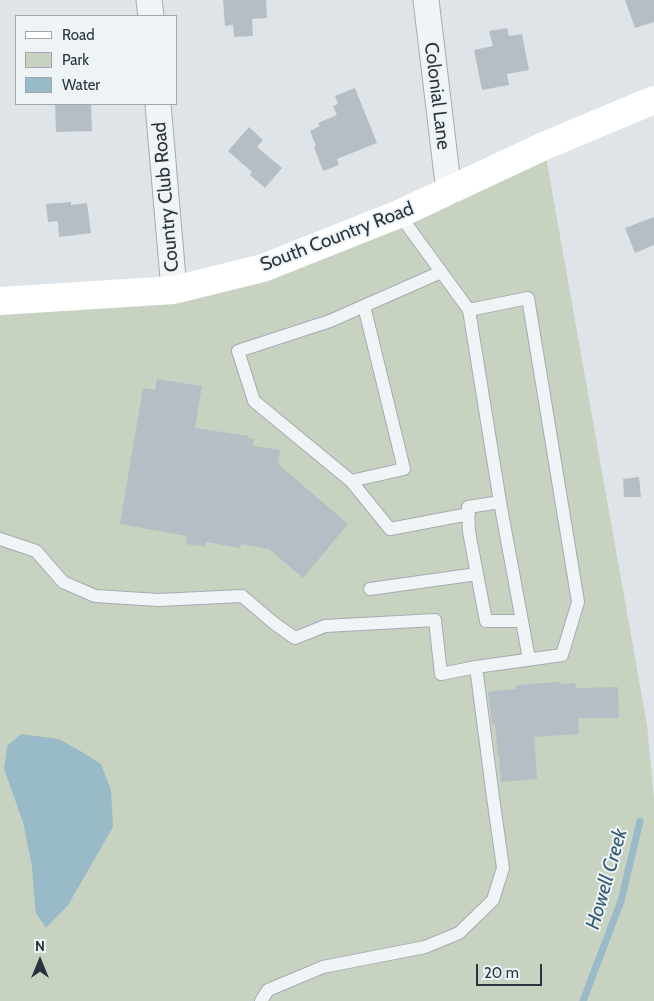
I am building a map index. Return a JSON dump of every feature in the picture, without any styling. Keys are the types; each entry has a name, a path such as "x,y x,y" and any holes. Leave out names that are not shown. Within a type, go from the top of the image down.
{"main road":[{"name":"South Country Road","path":"0,301 174,290 263,268 400,214 544,146 654,100"}],"street":[{"path":"149,0 151,15"},
{"name":"Colonial Lane","path":"426,0 449,192"},
{"name":"Country Club Road","path":"158,105 174,290"}],"lane":[{"path":"400,214 469,310 500,502 529,659"},
{"path":"441,272 330,321 238,351 254,401 351,482 390,529 469,514"},
{"path":"0,539 36,551 63,582 95,596 158,600 242,596 295,638 325,626 435,620 441,674 476,666 562,655 578,602 528,298 469,310"},
{"path":"351,482 404,469 364,306"},
{"path":"500,502 468,508 469,532 486,622 522,621"},
{"path":"370,589 477,574"},
{"path":"261,1001 268,990 323,967 425,947 459,933 493,900 503,868 476,666"}],"green space":[{"path":"544,146 647,725 654,799 654,1001 0,1001 0,301 174,290"}],"water":[{"path":"21,734 59,739 82,752 101,764 111,790 113,827 68,905 46,928 36,913 32,866 23,822 4,769 7,746"}],"building":[{"path":"223,0 266,0 267,18 252,19 253,36 234,37 233,25 225,26"},
{"path":"625,0 654,0 654,22 635,28"},
{"path":"507,28 509,36 522,34 529,70 507,74 509,85 482,90 474,50 493,46 489,31"},
{"path":"355,88 377,143 337,159 339,165 323,171 310,131 320,126 318,123 337,115 333,106 338,104 335,96"},
{"path":"55,105 91,105 92,131 56,132"},
{"path":"249,127 263,140 257,147 282,168 265,188 250,175 252,172 228,151"},
{"path":"71,202 71,205 87,203 91,233 59,237 58,221 48,222 46,204"},
{"path":"654,217 654,245 635,253 625,228"},
{"path":"157,379 202,386 195,428 249,436 248,438 254,439 253,446 280,450 278,464 348,524 303,578 269,549 241,544 240,548 206,542 205,547 186,544 187,536 120,524 143,388 155,390"},
{"path":"639,477 641,497 624,497 623,479"},
{"path":"560,682 560,684 575,683 576,688 618,687 619,718 578,718 579,734 534,737 537,779 501,782 495,724 492,724 488,692 516,689 515,685"}],"waterway":[{"name":"Howell Creek","path":"583,1001 621,901 640,821"}]}
